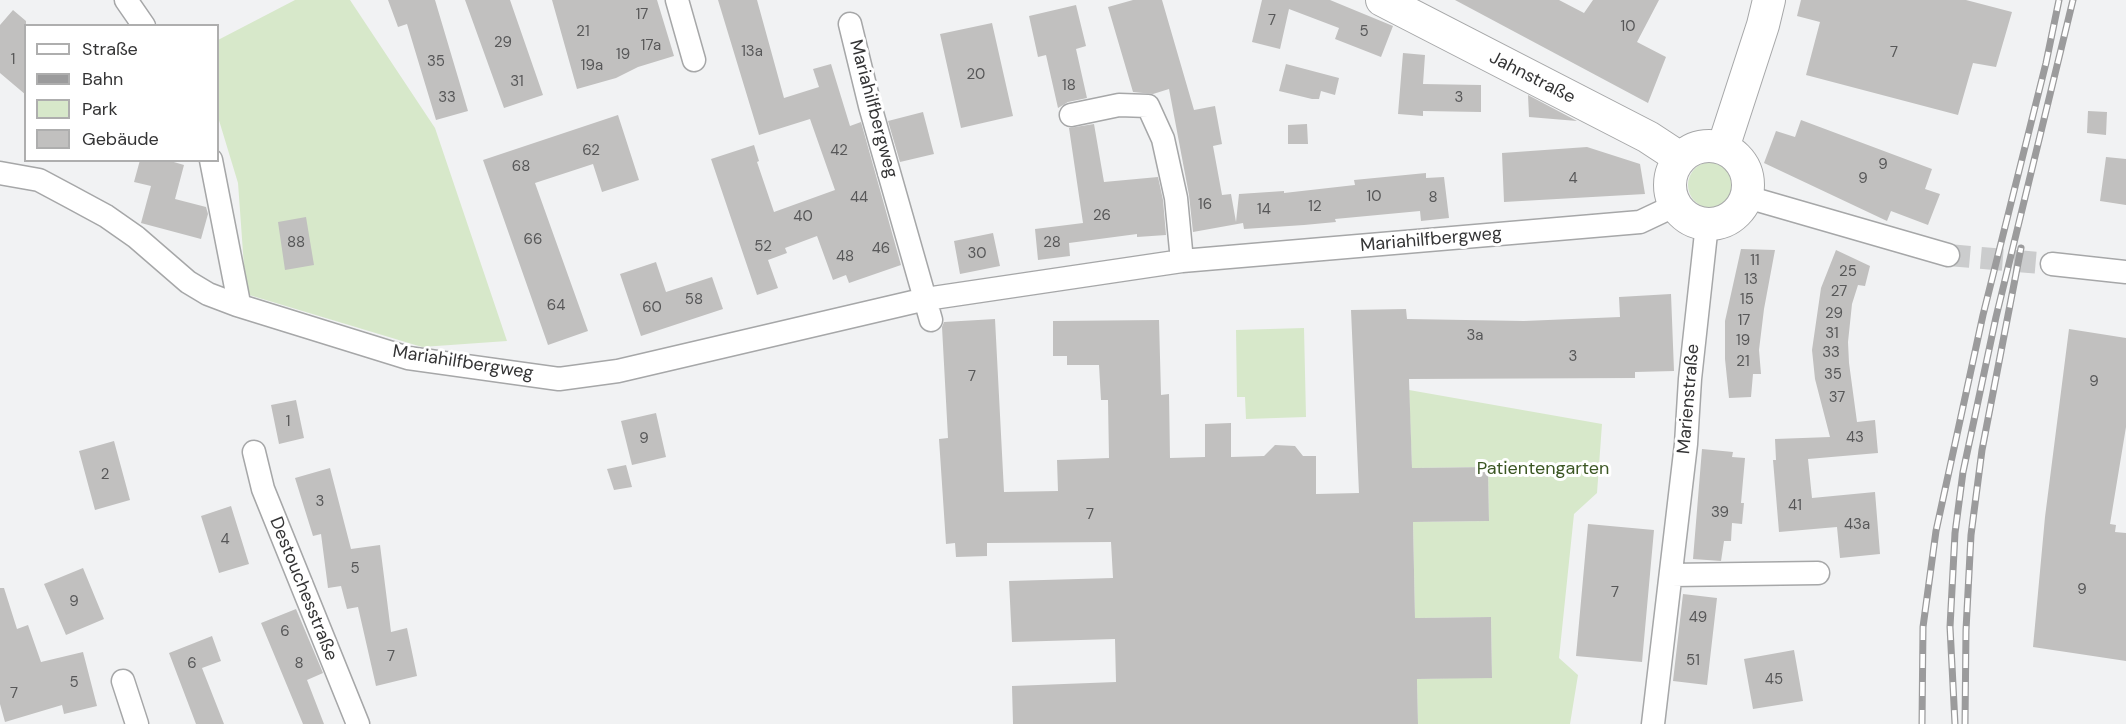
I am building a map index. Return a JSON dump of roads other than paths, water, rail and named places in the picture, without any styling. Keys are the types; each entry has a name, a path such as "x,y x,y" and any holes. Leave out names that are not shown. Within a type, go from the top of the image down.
{"street":[{"path":"126,0 143,24"},
{"path":"677,0 694,60"},
{"name":"Jahnstraße","path":"1382,0 1648,137 1680,158"},
{"path":"1723,148 1769,0"},
{"name":"Mariahilfbergweg","path":"850,24 870,106 928,310"},
{"path":"1071,115 1119,105 1148,106 1163,139 1172,179 1182,261"},
{"path":"1700,147 1723,148 1742,163 1747,173 1749,185 1747,197 1732,217 1720,223 1707,224 1695,221 1684,215 1671,194 1670,181 1673,169 1680,158 1689,151 1700,147"},
{"path":"211,162 238,298 237,305"},
{"name":"Mariahilfbergweg","path":"0,173 39,180 106,216 136,237 188,282 208,294 237,305 408,358 559,379 618,371 1182,261 1640,222 1676,205"},
{"path":"1747,197 1948,255"},
{"name":"Marienstraße","path":"1653,724 1671,575 1707,224"},
{"path":"2052,264 2126,272"},
{"name":"Destouchesstraße","path":"254,452 262,489 358,724"},
{"path":"1671,575 1818,573"},
{"path":"123,681 137,724"}],"tunnel":[{"path":"1948,255 2052,264"}],"railway":[{"path":"1922,724 1923,627 1936,531 1983,315 2046,63 2059,0"},
{"path":"1955,724 1950,627 1955,533 1963,472 1996,317 2073,0"},
{"path":"1965,724 1966,630 1971,535 1982,450 2021,248"}],"park label":[{"name":"Patientengarten","path":"1543,469"}]}
